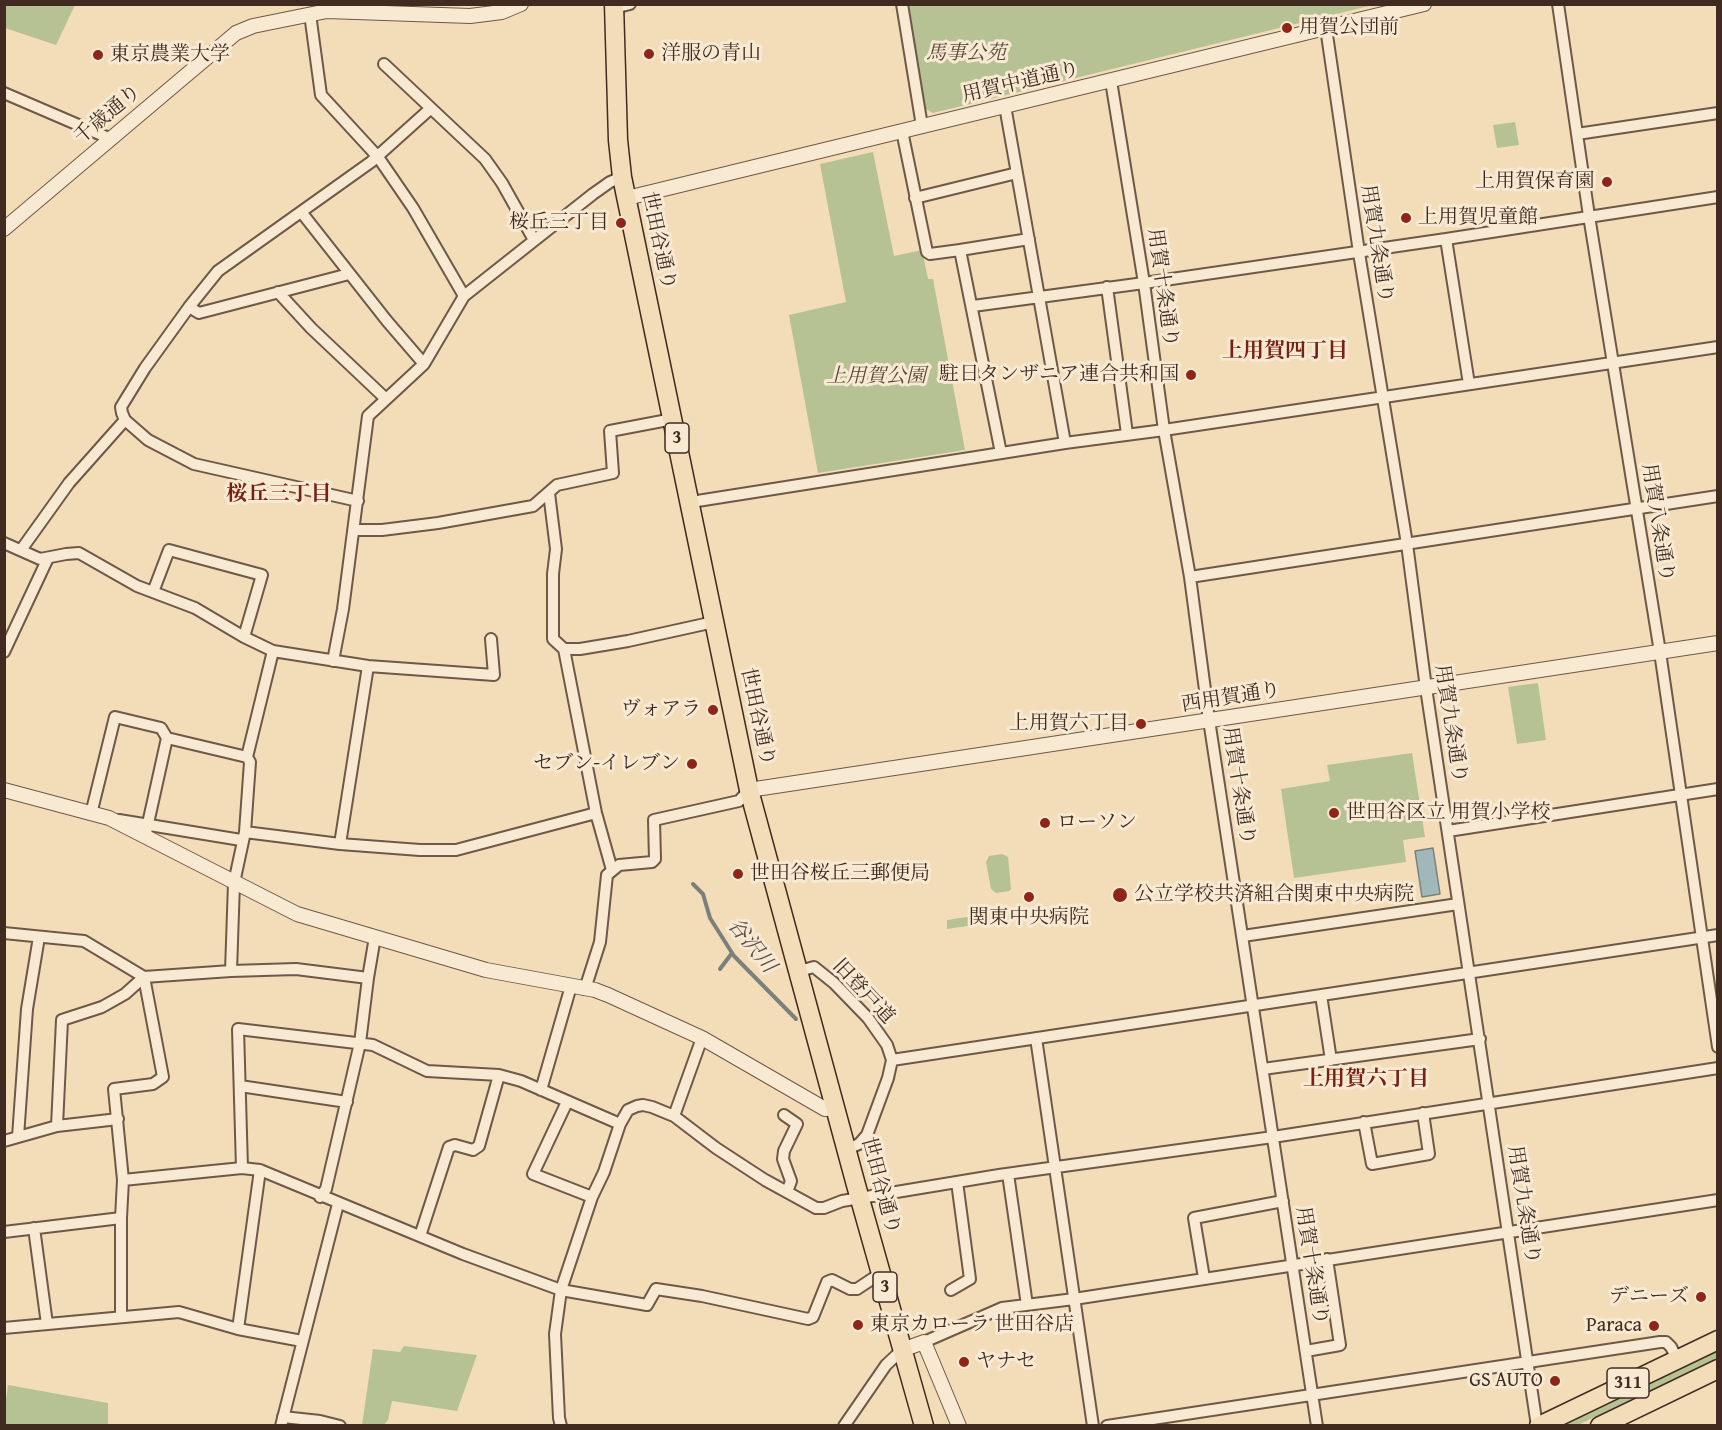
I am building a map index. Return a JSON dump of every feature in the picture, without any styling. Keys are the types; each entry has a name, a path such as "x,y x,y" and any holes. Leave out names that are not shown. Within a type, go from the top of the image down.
{"main road":[{"name":"世田谷通り","path":"619,6 618,140 622,177 749,790 924,1425"},
{"name":"311","path":"1538,1425 1718,1340"},
{"name":"311","path":"1600,1425 1718,1369"}],"street":[{"name":"千歳通り","path":"4,229 236,33 253,26 310,14 348,10 484,15 502,12 521,4"},
{"path":"902,4 922,126"},
{"name":"用賀中道通り","path":"627,198 1424,4"},
{"name":"用賀八条通り","path":"1558,4 1589,216 1682,795 1718,1047"},
{"path":"310,14 321,95 378,157 413,207 464,296"},
{"name":"用賀九条通り","path":"1326,28 1359,251 1407,544 1458,904 1538,1425"},
{"path":"384,64 485,159 502,183 534,240"},
{"name":"用賀十条通り","path":"1111,81 1144,283 1164,430 1190,577 1209,720 1317,1425"},
{"path":"4,93 111,139"},
{"path":"1005,106 1065,443"},
{"path":"358,501 194,464 162,448 125,420 121,407 145,368 218,271 378,157 430,109"},
{"path":"1577,134 1718,113"},
{"path":"902,131 927,252 930,254 960,250 1029,238"},
{"path":"915,198 1017,173"},
{"path":"333,661 354,530 368,416 424,364 464,296 593,194 622,177"},
{"path":"973,306 1446,239 1718,196"},
{"path":"302,213 424,364"},
{"path":"1446,239 1469,384"},
{"path":"960,250 1001,453"},
{"path":"189,307 199,313 349,274"},
{"path":"1107,287 1127,434"},
{"path":"278,292 311,328 386,399"},
{"path":"691,502 1065,443 1718,346"},
{"path":"354,530 382,530 438,523 533,506 557,485 613,473 610,431 673,419"},
{"path":"21,550 69,483 125,420"},
{"path":"549,494 556,549 553,574 553,639 564,649 596,813 612,870"},
{"path":"1190,577 1718,496"},
{"path":"4,543 40,560 66,554 79,554 137,586 195,608 244,638 273,651 368,666 494,675 491,639"},
{"path":"153,591 169,550 262,575 244,638"},
{"path":"4,651 48,558"},
{"path":"564,649 580,649 714,622"},
{"name":"西用賀通り","path":"749,790 1718,643"},
{"path":"231,971 234,883 243,836 250,762 247,757 273,651"},
{"path":"340,844 368,666"},
{"path":"91,814 115,717 161,728 167,738 147,830"},
{"path":"167,738 247,757"},
{"path":"1448,831 1718,789"},
{"path":"4,790 147,830 234,883 297,914 486,970 608,995 702,1038 825,1109 836,1107"},
{"path":"585,989 600,942 608,875 612,870 619,865 652,862 655,859 654,820 739,801 749,790"},
{"path":"147,830 420,850 456,850 596,813"},
{"path":"1243,936 1458,904"},
{"path":"4,933 84,941 144,977 296,969 368,978"},
{"path":"847,1149 859,1144 867,1135 888,1078 892,1060 1718,935"},
{"path":"18,1137 27,1009 39,937"},
{"path":"320,1197 326,1189 360,1043 375,937"},
{"name":"旧登戸道","path":"799,971 814,967 834,983 868,1018 887,1045 892,1060"},
{"path":"121,1317 123,1180 114,1089 153,1083 163,1077 144,977"},
{"path":"57,1126 62,1020 102,1007 125,994 144,977"},
{"path":"541,1090 571,986"},
{"path":"1321,995 1331,1060"},
{"path":"242,1168 238,1029 373,1045 427,1071 499,1075 521,1081 620,1124"},
{"path":"674,1116 702,1038"},
{"path":"1036,1038 1093,1425"},
{"path":"1263,1069 1480,1039"},
{"path":"561,1425 555,1334 561,1290 592,1197 604,1172 620,1124 628,1110 643,1105 674,1116 716,1148 816,1208 842,1201 1008,1174 1273,1137 1718,1068"},
{"path":"420,1236 449,1147 455,1145 474,1150 478,1146 499,1075"},
{"path":"240,1086 347,1102"},
{"path":"567,1102 532,1174 592,1197"},
{"path":"1364,1122 1372,1164 1429,1154 1423,1113"},
{"path":"784,1115 797,1124 784,1151 783,1159 791,1181 787,1192"},
{"path":"4,1141 57,1126 118,1119"},
{"path":"123,1180 242,1168 260,1170 320,1197 561,1290 647,1305 656,1289 702,1296 808,1319 813,1317 827,1282 832,1280 850,1289 857,1288 881,1273"},
{"path":"238,1329 260,1170"},
{"path":"1008,1174 1027,1305"},
{"path":"951,1290 970,1279 957,1182"},
{"path":"844,1425 886,1365 902,1350 1002,1308 1074,1299 1718,1200"},
{"path":"1204,1278 1194,1218 1283,1201"},
{"path":"338,1204 282,1421 340,1425"},
{"path":"4,1232 121,1218"},
{"path":"34,1228 47,1324"},
{"path":"1306,1351 1340,1345 1327,1259"},
{"path":"4,1328 178,1312 238,1329 302,1341"},
{"path":"924,1342 958,1425"},
{"path":"1107,1425 1660,1342 1666,1342 1671,1347 1677,1359"}],"green space":[{"path":"4,5 75,5 56,45 5,28"},
{"name":"馬事公苑","path":"909,5 1373,5 933,113 924,108"},
{"path":"1515,122 1519,145 1497,148 1493,125"},
{"name":"上用賀公園","path":"873,152 894,256 922,250 928,279 933,279 965,450 818,473 789,315 846,302 820,164"},
{"path":"1538,683 1546,740 1517,744 1508,687"},
{"path":"1412,753 1425,837 1403,840 1406,862 1294,878 1281,789 1330,781 1327,765"},
{"path":"1002,854 1008,857 1011,889 996,893 991,889 986,862 989,856"},
{"path":"1021,909 1022,918 947,929 947,920"},
{"path":"404,1346 477,1355 457,1411 392,1401 388,1420 384,1425 362,1425 373,1349 400,1352"},
{"path":"1717,1349 1717,1358 1578,1425 1559,1426"},
{"path":"8,1385 108,1403 108,1425 5,1425"}],"water":[{"path":"1433,848 1440,894 1422,897 1415,851"}],"waterway":[{"name":"谷沢川","path":"693,884 703,894 710,918 734,956 796,1019"},
{"path":"720,969 732,953"}],"place":[{"name":"用賀公団前","path":"1287,28"},
{"name":"洋服の青山","path":"649,54"},
{"name":"東京農業大学","path":"98,55"},
{"name":"上用賀保育園","path":"1607,182"},
{"name":"上用賀児童館","path":"1406,218"},
{"name":"桜丘三丁目","path":"621,223"},
{"name":"駐日タンザニア連合共和国","path":"1191,375"},
{"name":"ヴォアラ","path":"713,710"},
{"name":"上用賀六丁目","path":"1141,724"},
{"name":"セブン-イレブン","path":"692,764"},
{"name":"世田谷区立 用賀小学校","path":"1334,813"},
{"name":"ローソン","path":"1045,823"},
{"name":"世田谷桜丘三郵便局","path":"738,874"},
{"name":"公立学校共済組合関東中央病院","path":"1120,895"},
{"name":"関東中央病院","path":"1029,897"},
{"name":"デニーズ","path":"1701,1297"},
{"name":"東京カローラ 世田谷店","path":"858,1325"},
{"name":"Paraca","path":"1654,1326"},
{"name":"ヤナセ","path":"964,1362"},
{"name":"GS AUTO","path":"1555,1381"}],"district":[{"name":"上用賀四丁目","path":"1285,352"},
{"name":"桜丘三丁目","path":"279,495"},
{"name":"上用賀六丁目","path":"1366,1080"}]}
